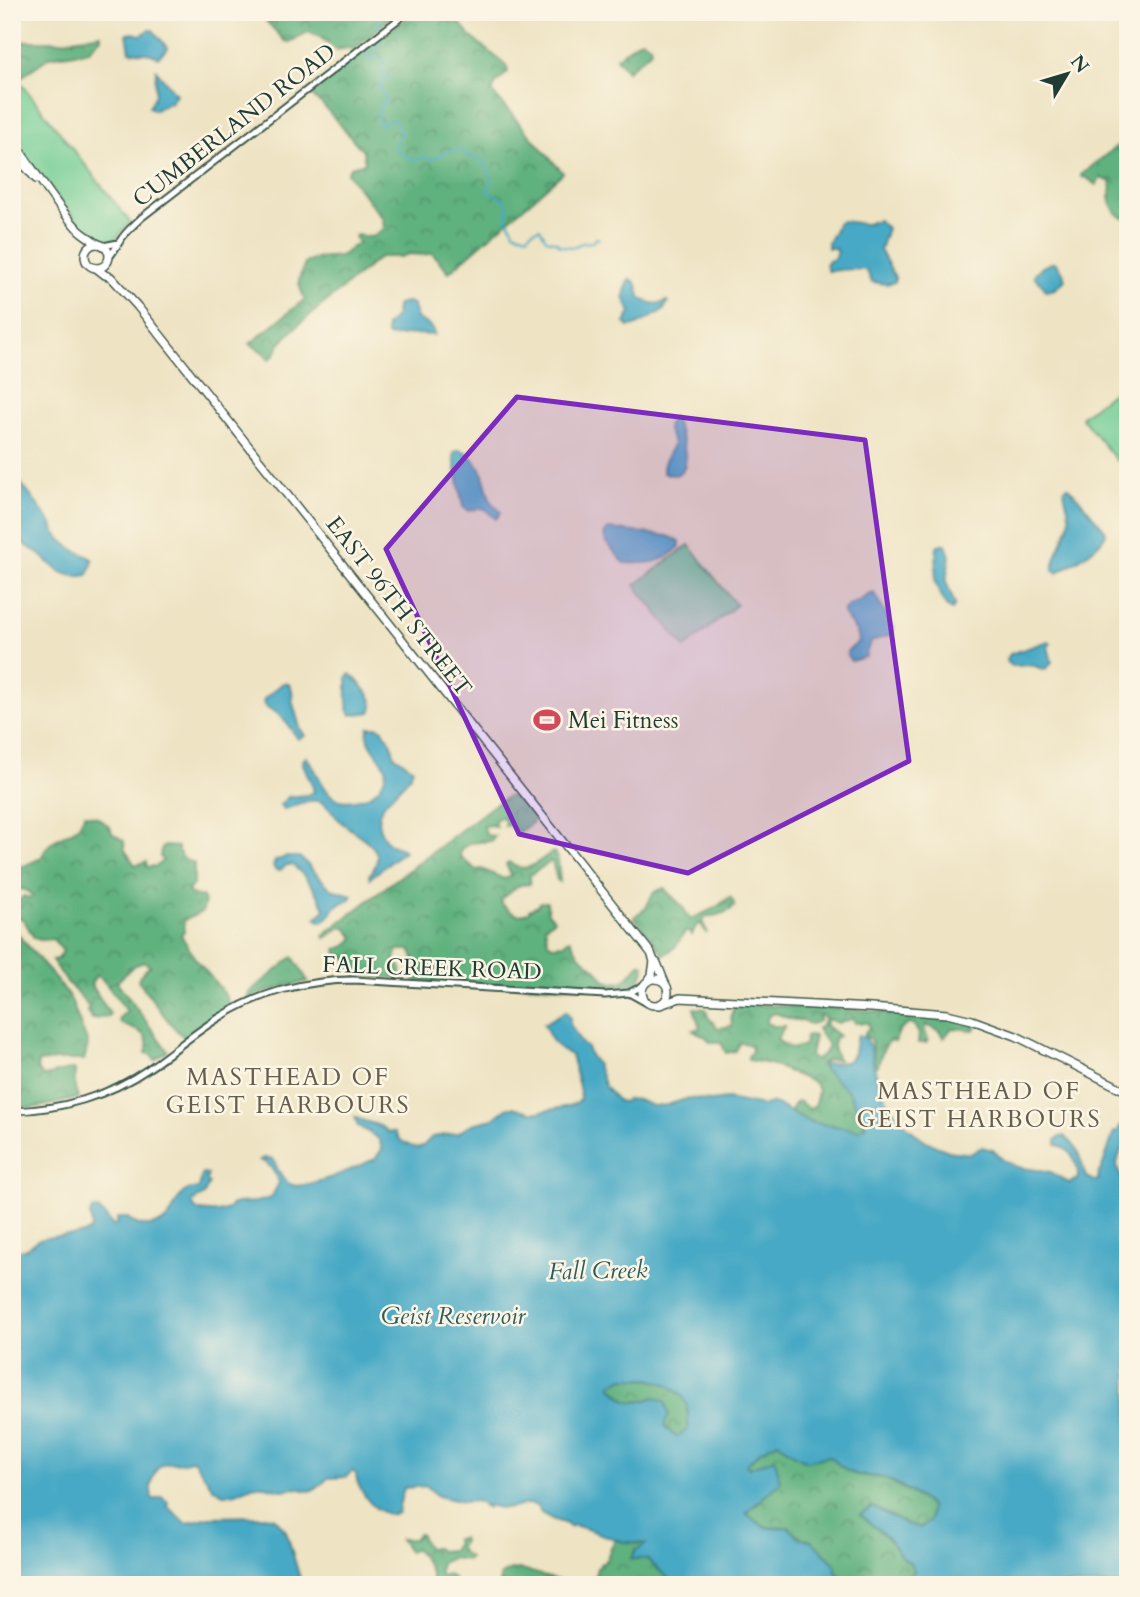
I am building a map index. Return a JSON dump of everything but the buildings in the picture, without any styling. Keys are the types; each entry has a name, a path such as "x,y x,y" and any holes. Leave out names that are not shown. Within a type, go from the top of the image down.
{"main road":[{"name":"CUMBERLAND ROAD","path":"109,259 118,243 141,218 408,12"},
{"path":"12,140 70,221 85,236 108,250 111,277"},
{"path":"12,151 44,187"},
{"path":"85,236 87,262 96,268 102,267 109,259"},
{"path":"87,250 118,243"},
{"name":"EAST 96TH STREET","path":"96,268 111,277 127,294 650,953 657,962 666,985"},
{"path":"647,1003 642,996 642,990 652,973 654,961"},
{"path":"646,983 658,979 680,998"},
{"name":"FALL CREEK ROAD","path":"12,1111 63,1106 111,1089 144,1072 226,1013 271,994 311,983 354,980 605,995 629,993 646,983"},
{"path":"660,1005 668,996 666,985"},
{"path":"629,993 652,1005 680,998 947,1014 1011,1034 1128,1092"}],"highlighted area":[{"path":"517,397 865,440 909,761 688,873 519,834 386,549"}],"green space":[{"path":"397,12 353,50 336,50 320,37 308,32 290,42 285,41 268,23 261,13"},
{"path":"415,12 452,12 469,35 506,65 508,72 496,83 492,92 563,173 449,272 432,253 380,257 297,326 269,360 264,353 250,344 305,299 299,280 306,262 341,256 359,242 355,238 356,235 372,237 384,229 383,219 347,173 350,167 365,163 363,151 309,92"},
{"path":"101,34 101,38 88,51 49,57 12,84 12,41 62,41"},
{"path":"643,40 651,47 651,51 627,71 616,58"},
{"path":"18,79 130,222 116,238 101,242 83,228 12,137 12,84"},
{"path":"1128,137 1128,217 1124,218 1119,216 1111,203 1112,182 1100,178 1096,185 1081,175"},
{"path":"1128,380 1128,453 1117,461 1081,417"},
{"path":"689,545 736,605 685,648 635,585"},
{"path":"509,796 517,800 535,819 532,823 517,833 509,825 504,826 505,818 500,817 494,821 496,827 484,826 486,835 495,836 491,841 470,843 461,849 460,856 476,870 482,869 504,879 509,877 506,864 509,862 527,868 554,852 558,860 560,882 552,861 530,875 530,884 520,885 501,899 502,904 511,912 521,915 538,906 540,902 547,902 548,913 554,919 545,926 548,942 553,945 564,944 570,939 579,955 606,981 613,983 624,981 643,964 645,967 638,981 629,986 597,988 414,981 414,959 411,950 398,950 395,959 401,967 399,978 356,975 345,956 337,955 336,949 351,942 354,937 346,928 341,927 325,938 323,935"},
{"path":"85,814 97,817 124,841 125,850 135,865 146,862 147,867 157,866 163,860 160,857 164,846 178,847 185,860 194,863 194,883 188,891 192,895 203,897 204,905 202,912 184,920 184,931 181,935 194,957 224,993 228,1005 185,1038 138,980 150,966 144,962 133,966 117,982 168,1051 155,1060 151,1054 146,1053 147,1040 144,1036 120,1023 119,1018 127,1011 102,979 96,975 91,984 110,1014 108,1017 92,1019 87,1010 90,1006 66,981 52,960 58,959 63,951 53,939 34,938 24,920 12,914 12,907 24,896 33,896 23,889 12,891 12,852 19,866 41,858 55,840 77,828"},
{"path":"664,888 691,919 715,908 730,897 734,907 721,914 707,916 703,921 707,934 700,923 692,935 685,932 675,947 664,955 634,917 646,908 653,893"},
{"path":"12,927 71,1000 88,1045 84,1060 38,1062 37,1069 43,1076 75,1070 78,1098 29,1108 17,1108 12,1104"},
{"path":"293,957 308,981 248,998 251,991"},
{"path":"735,1004 832,1008 952,1017 976,1026 974,1030 952,1028 944,1038 938,1030 925,1025 928,1040 926,1043 918,1043 919,1034 914,1025 908,1024 899,1031 895,1042 890,1040 875,1067 871,1040 865,1032 869,1028 868,1023 855,1023 851,1019 838,1023 828,1019 825,1025 839,1036 834,1039 833,1048 838,1060 829,1059 821,1063 821,1066 849,1092 866,1127 860,1130 823,1125 796,1115 791,1110 796,1102 799,1101 809,1109 815,1105 818,1091 815,1083 770,1064 748,1060 752,1051 751,1045 740,1042 735,1051 726,1053 721,1042 710,1042 693,1030 700,1028 694,1008 706,1009 708,1017 718,1028 732,1026 731,1015","holes":["775,1013 811,1024 819,1021 820,1015 825,1017 817,1029 828,1045 825,1052 817,1060 810,1056 814,1036 806,1036 804,1045 792,1049 779,1041 777,1038 785,1026 766,1023 769,1015"]},
{"path":"623,1378 661,1382 678,1391 687,1406 688,1429 676,1437 664,1426 655,1397 635,1402 621,1396 610,1385"},
{"path":"778,1442 807,1461 828,1456 847,1471 857,1475 884,1478 923,1500 931,1508 930,1521 921,1528 906,1524 872,1507 860,1515 887,1537 901,1556 910,1563 914,1571 906,1585 852,1585 836,1572 835,1564 812,1541 799,1537 788,1527 765,1526 746,1513 780,1482 758,1466 748,1468 746,1465 759,1452"},
{"path":"418,1534 428,1548 440,1551 452,1550 456,1545 455,1539 462,1538 460,1548 469,1557 467,1560 452,1558 441,1563 441,1576 448,1574 454,1579 447,1585 433,1585 425,1560 414,1548 409,1552 400,1539 414,1539"},
{"path":"615,1539 647,1545 647,1559 669,1579 670,1585 593,1585 597,1568 606,1560"},
{"path":"520,1569 577,1585 500,1585 500,1576"}],"water":[{"path":"153,30 168,48 158,57 130,51 127,34 141,35"},
{"path":"156,70 176,94 171,102 154,110 149,107 155,95"},
{"path":"878,220 887,228 880,250 895,277 895,282 872,282 864,270 828,271 826,265 834,259 837,252 834,248 828,248 828,243 838,223 842,221 865,224"},
{"path":"1055,262 1063,272 1065,280 1055,289 1047,291 1034,276 1046,265"},
{"path":"630,279 637,284 643,299 653,303 668,302 663,311 629,327 625,323 631,312 624,296"},
{"path":"409,302 413,305 417,318 430,327 434,335 387,335 386,326 396,316 397,306"},
{"path":"673,417 684,445 685,456 685,465 681,472 674,475 663,473 673,444 667,428"},
{"path":"458,450 466,452 481,468 491,502 501,512 496,519 484,508 468,511 463,507 454,458 454,453"},
{"path":"12,471 58,536 70,547 93,560 87,575 74,576 62,572 19,538 12,514"},
{"path":"1067,487 1106,534 1091,550 1057,573 1053,571 1054,564 1069,523 1064,490"},
{"path":"609,529 668,536 680,541 680,546 655,562 624,563 607,543 604,536"},
{"path":"946,544 950,556 946,581 955,605 952,610 946,606 935,582 937,546"},
{"path":"874,593 893,628 893,634 872,642 866,657 851,661 847,651 859,642 859,638 843,611 849,605"},
{"path":"1048,641 1051,643 1048,647 1052,662 1047,668 1032,665 1012,666 1006,661 1010,654"},
{"path":"350,674 371,698 373,706 370,712 351,715 347,696 347,677"},
{"path":"283,683 291,687 300,728 305,736 298,739 281,717 263,703 264,699"},
{"path":"369,727 383,730 392,744 394,755 413,769 384,804 378,820 380,830 387,841 404,851 370,878 377,860 375,850 364,838 341,822 327,806 316,801 306,801 284,809 280,805 288,797 314,792 302,762 306,757 329,794 336,798 354,800 374,793 384,780 386,768 370,743"},
{"path":"285,857 299,857 331,889 352,895 350,899 336,906 323,922 319,921 316,918 325,908 307,879 293,865 275,870 275,861"},
{"name":"Geist Reservoir","path":"566,1011 570,1024 597,1065 605,1087 618,1101 638,1100 653,1106 689,1098 710,1101 727,1099 763,1106 770,1103 809,1122 860,1130 866,1126 849,1092 824,1069 823,1064 849,1060 858,1035 864,1036 871,1051 877,1078 888,1102 904,1123 925,1140 952,1152 970,1154 982,1147 993,1150 1003,1160 1017,1167 1051,1172 1069,1183 1078,1179 1076,1163 1066,1149 1056,1144 1056,1140 1064,1136 1069,1140 1079,1154 1086,1177 1094,1181 1098,1180 1114,1132 1117,1132 1121,1125 1126,1127 1128,1134 1117,1166 1128,1188 1128,1585 906,1585 914,1571 910,1563 901,1556 887,1537 860,1515 872,1507 906,1524 921,1528 930,1521 931,1507 889,1480 850,1472 828,1456 807,1461 778,1442 759,1452 746,1465 749,1468 775,1458 780,1482 746,1513 765,1527 788,1527 799,1537 812,1541 835,1564 836,1572 852,1585 670,1585 669,1579 647,1559 631,1559 635,1552 646,1544 620,1541 573,1525 568,1526 541,1513 532,1504 508,1508 487,1505 487,1508 477,1501 463,1502 437,1496 427,1486 404,1488 398,1513 391,1514 370,1503 352,1471 346,1477 328,1478 310,1491 295,1488 282,1490 261,1485 225,1495 213,1488 194,1461 190,1460 163,1464 155,1472 152,1483 153,1500 162,1497 187,1523 209,1517 275,1518 286,1531 302,1585 12,1585 12,1250 24,1250 42,1239 89,1231 92,1227 90,1214 93,1209 106,1216 113,1226 117,1223 117,1218 128,1218 139,1225 157,1225 168,1219 183,1193 199,1188 202,1174 208,1174 206,1181 209,1183 204,1195 192,1202 196,1210 218,1212 237,1203 271,1198 279,1183 270,1167 260,1160 264,1158 273,1159 283,1178 292,1185 309,1184 333,1176 375,1159 382,1149 379,1139 357,1125 355,1117 388,1132 395,1132 401,1140 416,1148 423,1146 432,1137 458,1133 472,1124 493,1119 508,1107 539,1112 569,1106 580,1099 571,1055 554,1042 544,1024","holes":["623,1378 649,1379 673,1388 685,1401 688,1429 676,1437 664,1426 669,1414 665,1401 655,1397 641,1402 626,1400 610,1385"]}],"waterway":[{"path":"380,12 381,29"},
{"path":"384,34 374,45 376,51 366,54 366,58 384,60 385,65 380,71 390,77 381,81 378,90 383,92 386,100 378,113 380,125 391,119 401,134 394,147 414,160 426,156 432,160 451,150 464,151 469,158 477,157 486,164 492,181 488,192 501,198 508,206 507,218 514,232 528,236 540,228 546,239 557,242 560,246 573,247 599,239"}],"place":[{"name":"Mei Fitness","path":"547,720"}],"district":[{"name":"MASTHEAD OF GEIST HARBOURS","path":"288,1091"},
{"name":"MASTHEAD OF GEIST HARBOURS","path":"979,1105"}],"water label":[{"name":"Fall Creek","path":"598,1271"}]}
